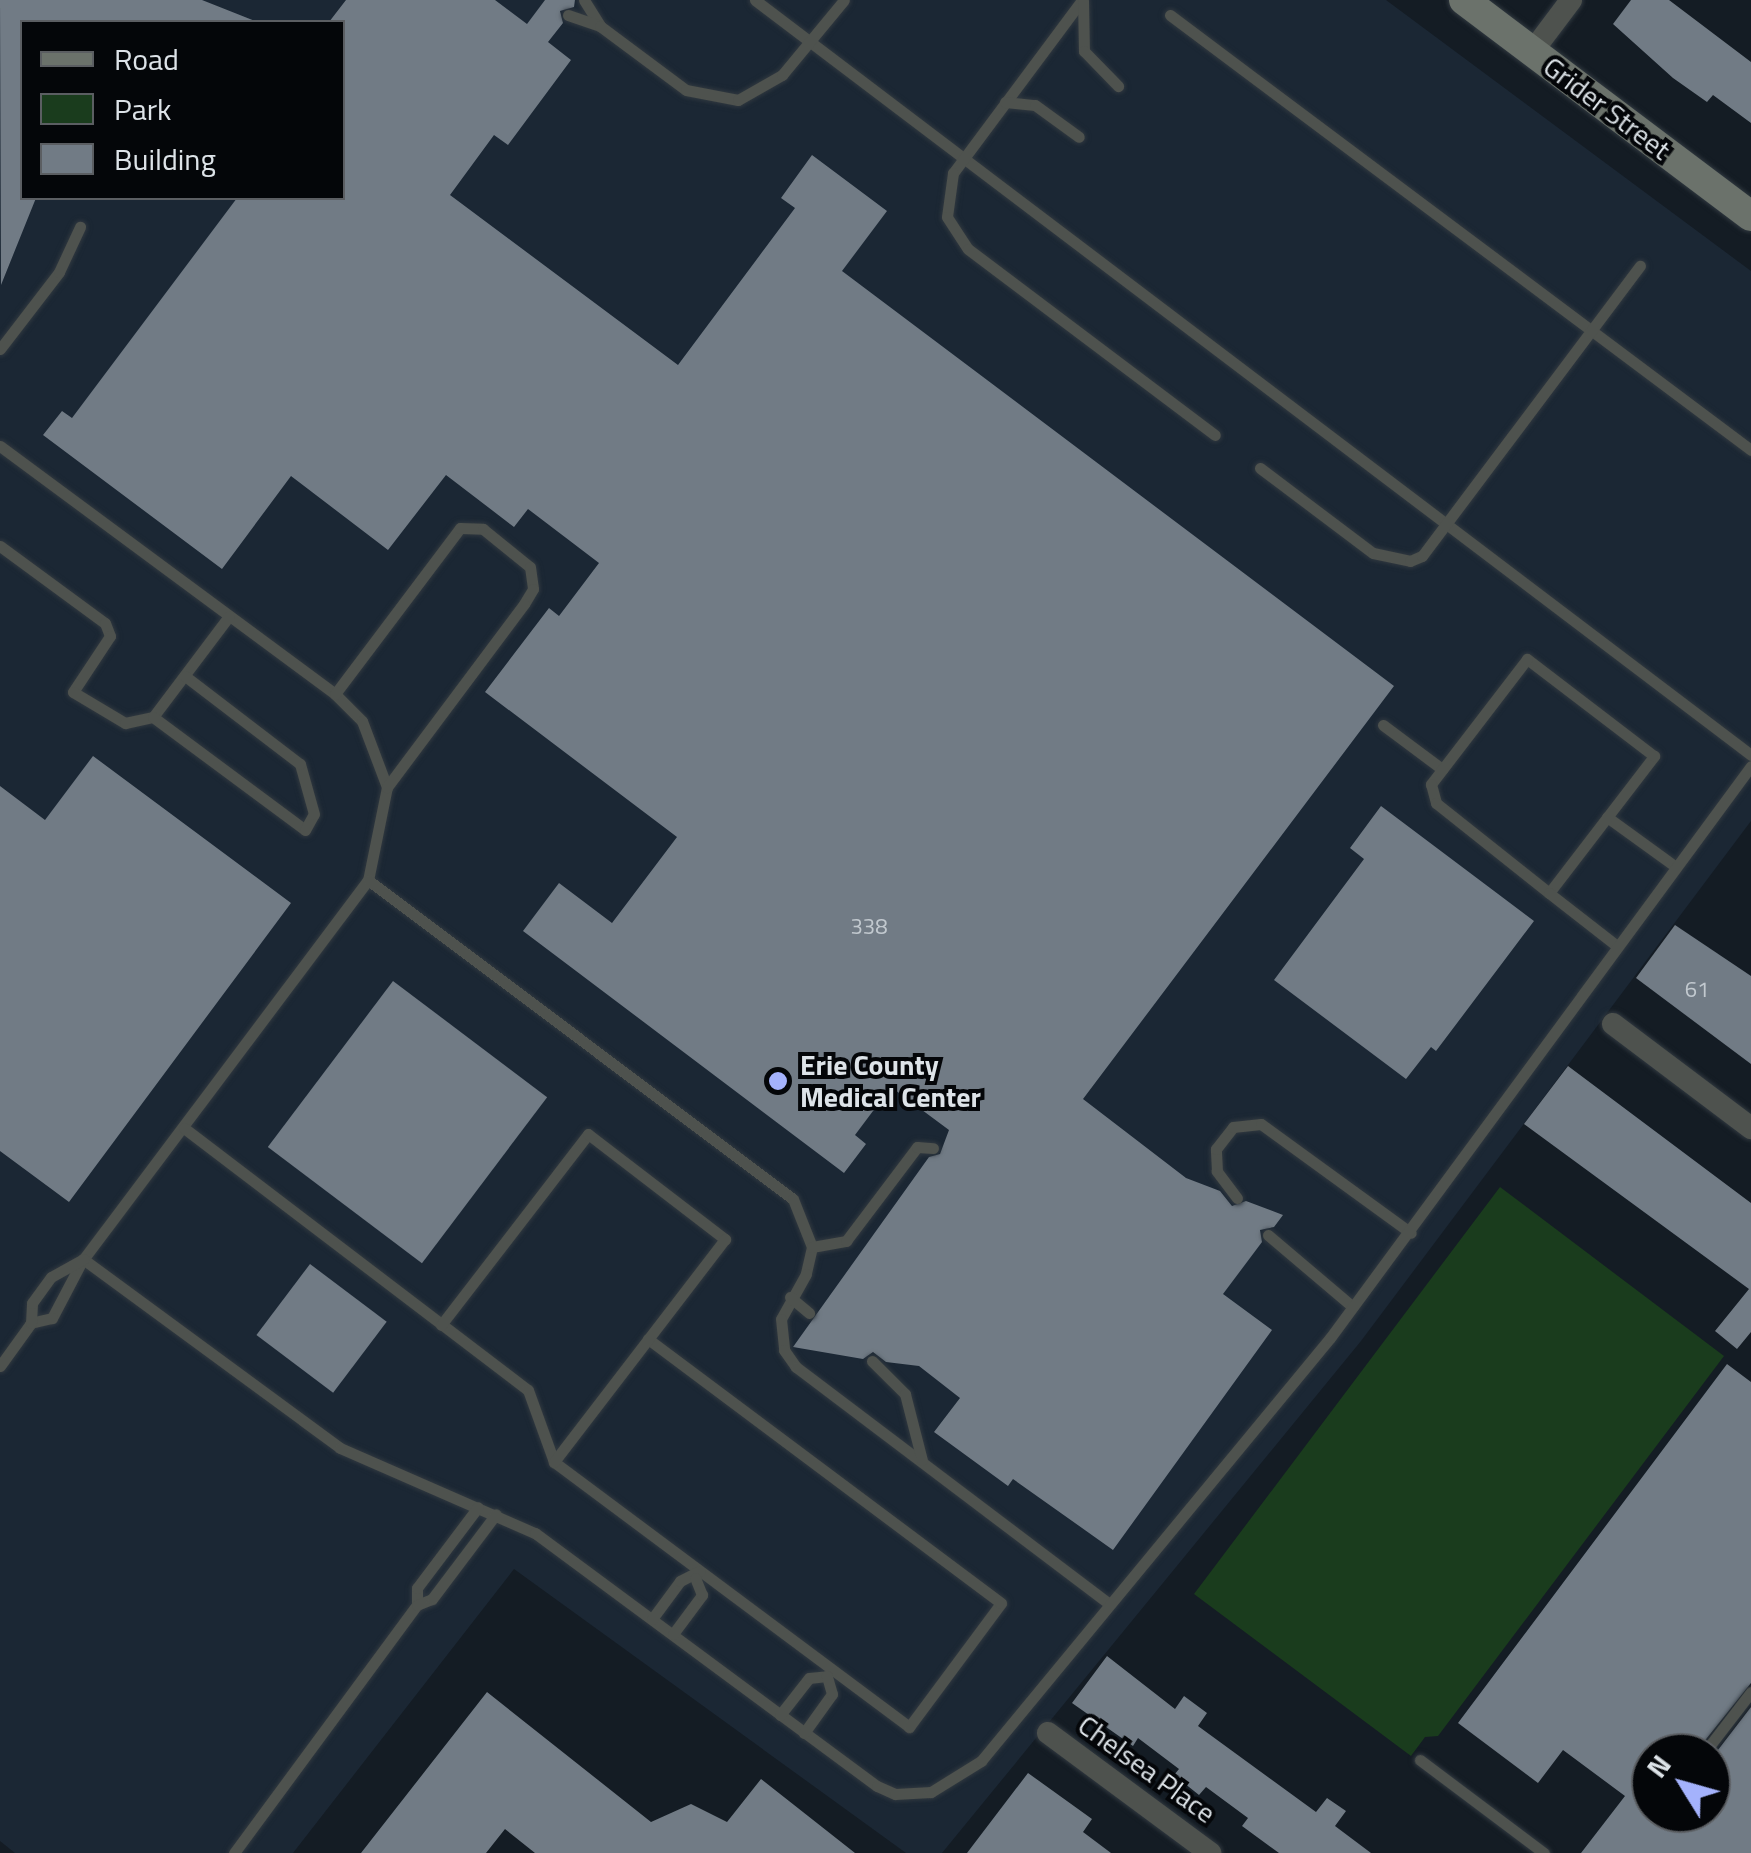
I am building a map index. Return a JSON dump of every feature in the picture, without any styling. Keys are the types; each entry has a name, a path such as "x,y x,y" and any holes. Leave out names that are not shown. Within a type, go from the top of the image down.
{"street":[{"name":"Grider Street","path":"1464,0 1751,216"},
{"path":"1532,52 1570,0"},
{"path":"1613,1024 1751,1128"},
{"name":"Chelsea Place","path":"1048,1733 1210,1853"}],"lane":[{"path":"584,0 600,26"},
{"path":"755,0 1751,755"},
{"path":"568,15 600,26 686,90 716,100 761,92 844,0"},
{"path":"1082,0 1084,51 1118,86"},
{"path":"1082,0 963,158 945,202 957,237 1215,435"},
{"path":"1170,15 1751,450"},
{"path":"1005,102 1035,106 1079,137"},
{"path":"0,349 60,272 80,228"},
{"path":"1260,468 1373,553 1392,559 1422,556 1449,527 1640,266"},
{"path":"0,446 335,694 362,720 386,788"},
{"path":"31,1324 52,1318 83,1259 368,880 386,788 524,604 533,589 530,567 483,530 460,528 335,694"},
{"path":"0,546 105,623 110,636 104,650 72,692 125,723 153,717 229,616"},
{"path":"1549,894 1654,756 1527,659 1431,784 1436,803 1549,894 1617,946"},
{"path":"153,717 304,830 314,814 300,764 186,676"},
{"path":"1382,725 1442,769"},
{"path":"83,1259 340,1448 535,1533 780,1715 895,1794 950,1785 981,1761 1354,1306 1751,766"},
{"path":"1607,817 1676,867"},
{"path":"368,880 793,1199 812,1247 806,1274 790,1297 781,1330 796,1367 1108,1603"},
{"path":"1236,1198 1217,1171 1216,1149 1233,1127 1261,1124 1410,1233"},
{"path":"184,1128 528,1390 554,1462 829,1673 909,1727 1002,1603 648,1339"},
{"path":"441,1325 588,1134 725,1239 554,1462"},
{"path":"812,1247 846,1240 918,1146 933,1148"},
{"path":"1268,1235 1354,1306"},
{"path":"0,1366 31,1324 32,1303 51,1277 83,1259"},
{"path":"790,1297 809,1312"},
{"path":"872,1361 905,1394 911,1435 924,1464"},
{"path":"417,1606 417,1588 478,1507"},
{"path":"234,1853 417,1606 432,1599 496,1514"},
{"path":"652,1619 680,1581 698,1575"},
{"path":"673,1634 702,1595 698,1575"},
{"path":"804,1732 832,1694 829,1673"},
{"path":"780,1715 809,1678 829,1673"},
{"path":"1719,1733 1751,1692"},
{"path":"1420,1760 1544,1853"}],"shaded area":[{"name":"Erie County Medical Center","path":"0,0 1386,0 1751,271 1751,821 1361,1341 942,1853 906,1853 514,1569 293,1853 15,1853 0,1841"}],"green space":[{"path":"1500,1187 1724,1356 1438,1736 1425,1737 1411,1756 1194,1594"}],"building":[{"path":"0,0 202,0 252,20 20,20 20,200 35,200 1,285"},
{"name":"Erie County Medical Center","path":"346,0 495,0 527,24 545,0 575,0 574,7 560,11 563,23 548,42 571,60 508,145 494,135 450,195 678,365 795,208 781,198 812,155 887,211 842,271 1394,686 1083,1099 1186,1178 1220,1191 1232,1206 1246,1201 1283,1215 1274,1227 1260,1230 1262,1242 1223,1294 1272,1330 1113,1550 1013,1479 1008,1486 934,1432 960,1398 919,1366 886,1362 873,1352 863,1359 793,1347 929,1157 940,1154 949,1130 891,1087 855,1135 866,1144 844,1173 523,931 559,883 612,923 677,837 485,692 549,608 559,616 599,563 528,509 514,527 446,475 388,550 291,476 222,569 43,435 62,411 72,418 236,200 345,200 345,20 331,20"},
{"path":"1631,0 1669,0 1751,62 1751,123 1713,95 1707,102 1673,78 1613,24"},
{"path":"93,756 291,903 69,1202 0,1151 0,786 45,820"},
{"path":"1381,806 1534,921 1436,1051 1431,1047 1406,1079 1274,980 1364,859 1350,848"},
{"path":"1675,925 1751,976 1751,1064 1636,978"},
{"path":"393,981 547,1097 422,1263 268,1147"},
{"path":"1568,1066 1751,1203 1751,1332 1737,1349 1715,1331 1749,1289 1524,1124"},
{"path":"310,1264 387,1322 333,1393 256,1335"},
{"path":"1727,1364 1751,1382 1751,1683 1711,1733 1631,1733 1631,1833 1731,1833 1731,1733 1751,1707 1751,1853 1581,1853 1625,1796 1563,1750 1538,1783 1458,1723"},
{"path":"1107,1656 1175,1709 1184,1696 1207,1713 1198,1726 1316,1812 1327,1798 1346,1811 1335,1826 1371,1853 1279,1853 1242,1826 1248,1818 1206,1787 1199,1795 1174,1775 1179,1769 1138,1738 1133,1746 1072,1703"},
{"path":"487,1692 651,1822 691,1804 727,1822 761,1779 855,1853 535,1853 505,1829 486,1853 361,1853"},
{"path":"1028,1773 1092,1819 1083,1832 1111,1853 967,1853"}],"place":[{"name":"Erie County Medical Center","path":"778,1081"}]}
